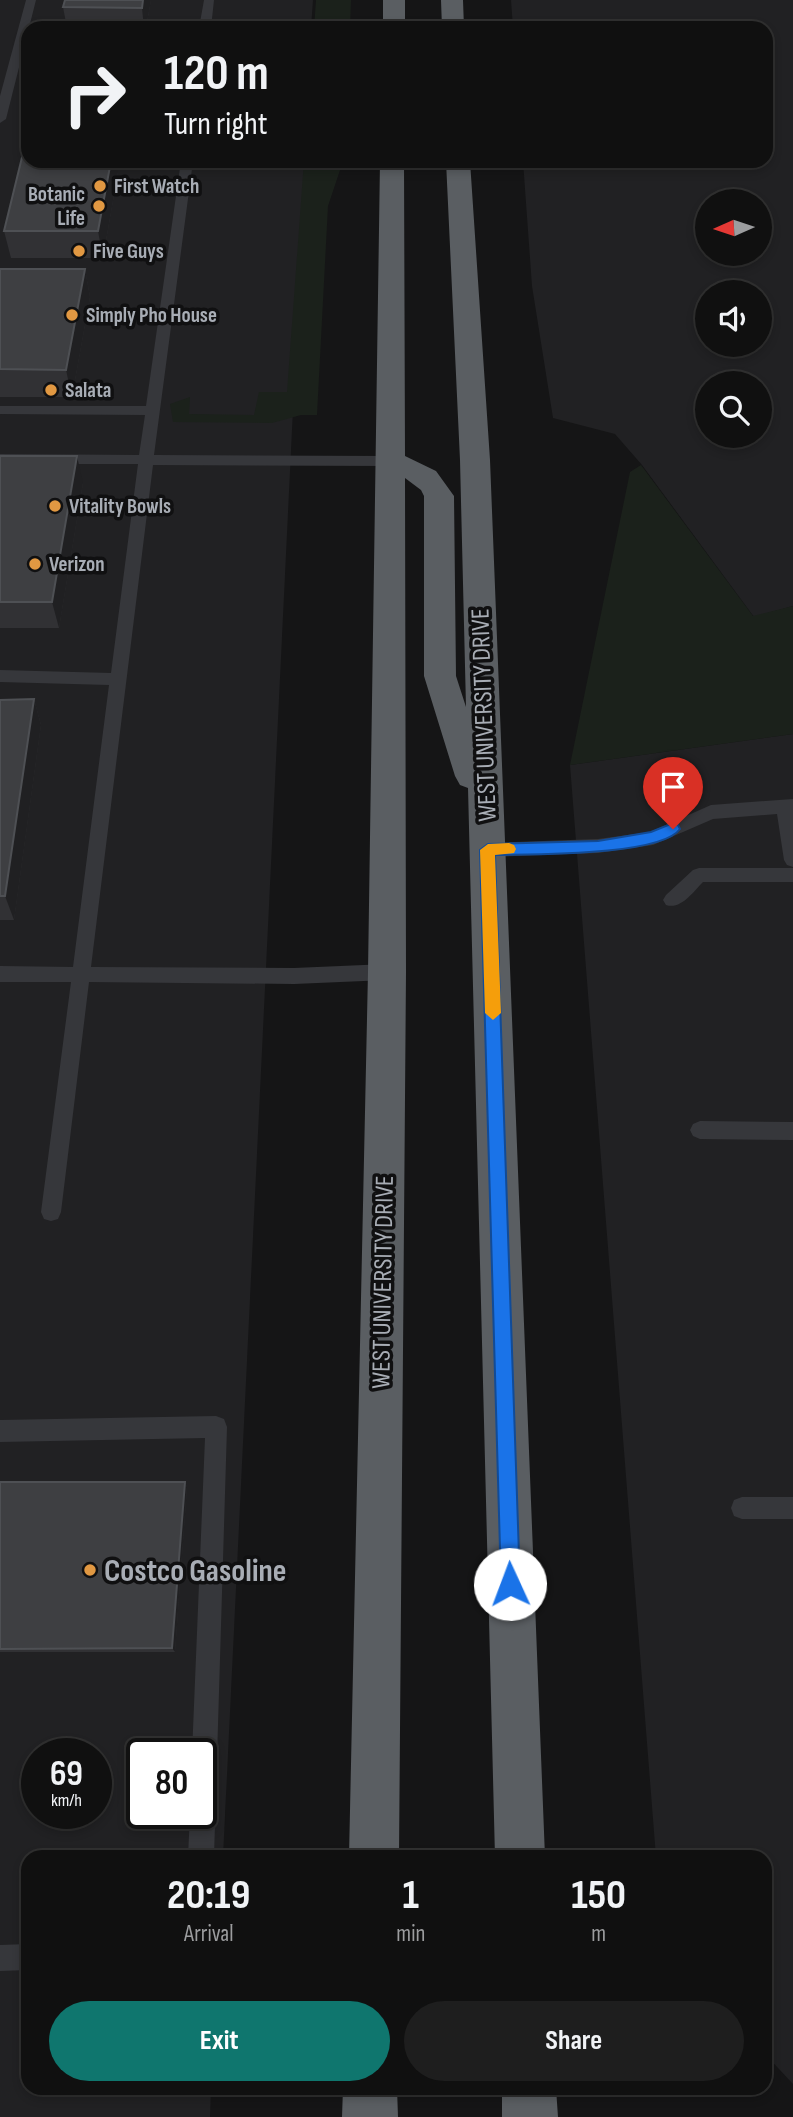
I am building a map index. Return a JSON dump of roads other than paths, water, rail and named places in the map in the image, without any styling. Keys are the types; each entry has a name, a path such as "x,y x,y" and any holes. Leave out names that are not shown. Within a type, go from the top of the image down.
{"highway":[{"path":"394,0 394,21"},
{"path":"440,0 441,21"},
{"path":"452,0 453,21"},
{"name":"WEST UNIVERSITY DRIVE","path":"374,1850 387,972 392,168"},
{"name":"WEST UNIVERSITY DRIVE","path":"458,168 475,460 520,1850"},
{"path":"391,461 475,460"},
{"path":"391,461 427,478 435,485 439,496 440,676 487,834"},
{"path":"370,2095 370,2117"},
{"path":"529,2095 530,2117"}],"lane":[{"path":"26,21 31,0"},
{"path":"206,21 209,0"},
{"path":"0,119 21,38"},
{"path":"51,1212 146,460 186,168"},
{"path":"0,410 153,411"},
{"path":"0,459 391,461"},
{"path":"0,676 118,679"},
{"path":"487,834 598,846 653,838 712,812 789,806 793,860"},
{"path":"672,901 699,875 793,875"},
{"path":"0,974 295,975 387,972"},
{"path":"700,1130 793,1131"},
{"path":"0,1431 216,1427 201,1850"},
{"path":"742,1508 793,1508"},
{"path":"0,1958 21,1957"}],"place":[{"name":"First Watch","path":"100,186"},
{"name":"Botanic Life","path":"99,206"},
{"name":"Five Guys","path":"79,251"},
{"name":"Simply Pho House","path":"72,315"},
{"name":"Salata","path":"51,390"},
{"name":"Vitality Bowls","path":"55,506"},
{"name":"Verizon","path":"35,564"},
{"name":"Costco Gasoline","path":"90,1570"}]}
